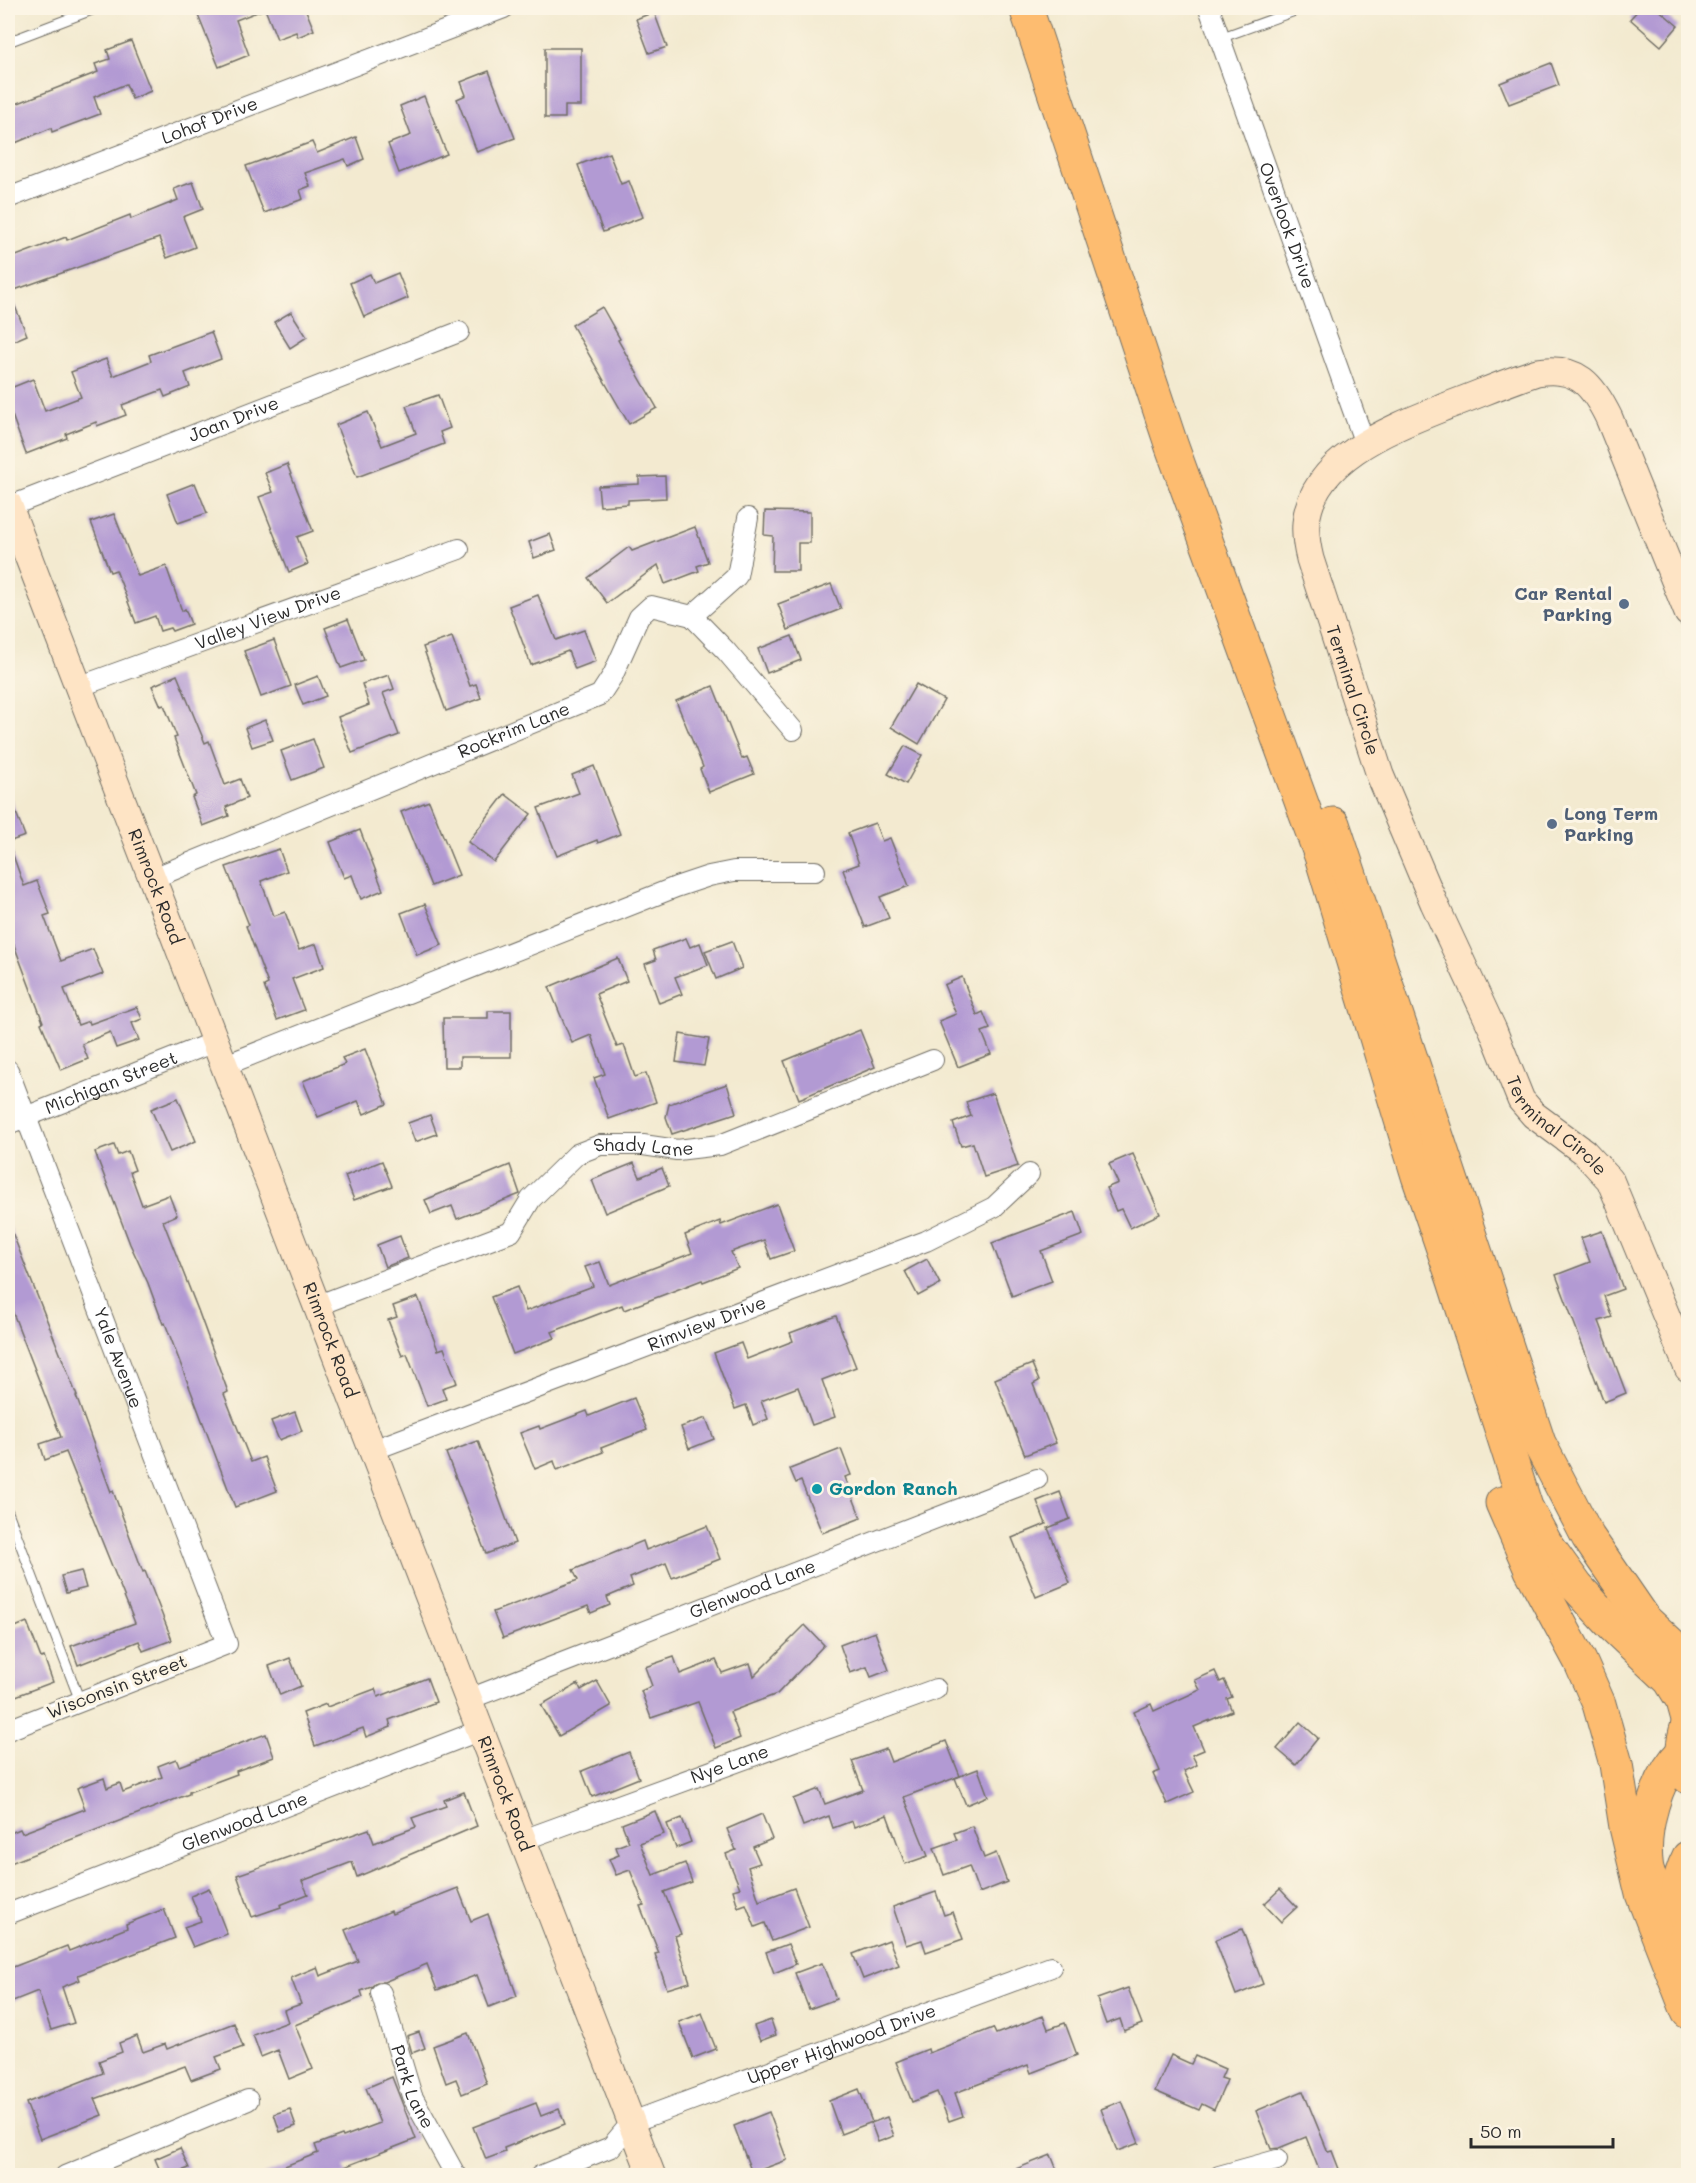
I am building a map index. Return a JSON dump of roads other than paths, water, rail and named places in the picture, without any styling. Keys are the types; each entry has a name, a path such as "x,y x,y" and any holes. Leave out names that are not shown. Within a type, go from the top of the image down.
{"highway":[{"path":"1026,8 1172,447 1321,856 1418,1176 1526,1507 1546,1544 1577,1587 1614,1627 1670,1680 1683,1701 1689,1719"},
{"path":"1172,447 1339,838 1539,1443 1588,1537 1645,1620 1689,1660"},
{"path":"1418,1176 1463,1382 1495,1486 1531,1570 1580,1661 1599,1704 1616,1764 1626,1827 1642,1894 1689,2012"}],"main road":[{"name":"Terminal Circle","path":"1689,613 1610,418 1598,395 1586,382 1574,375 1547,370 1521,377 1413,420 1365,444 1331,470 1310,505 1306,522 1306,542 1316,581 1340,648 1380,775 1434,903 1493,1030 1521,1100 1534,1115 1584,1152 1610,1180 1689,1368"},
{"name":"Rimrock Road","path":"8,506 652,2175"},
{"path":"1683,1945 1647,1866 1648,1832 1661,1782 1671,1764 1686,1751"},
{"path":"1689,1857 1680,1871 1677,1886 1689,2007"}],"street":[{"name":"Lohof Drive","path":"8,198 504,8"},
{"name":"Overlook Drive","path":"1209,8 1365,444"},
{"name":"Joan Drive","path":"8,506 459,332"},
{"path":"748,518 737,576 692,616 726,651 794,730"},
{"name":"Valley View Drive","path":"78,687 459,549"},
{"name":"Rockrim Lane","path":"151,879 600,695 613,675 639,617 651,606 692,616"},
{"name":"Michigan Street","path":"17,1120 219,1054 709,876 734,871 815,871"},
{"name":"Shady Lane","path":"316,1305 512,1232 531,1199 577,1154 600,1145 643,1145 677,1150 720,1145 933,1060"},
{"name":"Yale Avenue","path":"8,1070 17,1120 227,1644"},
{"name":"Rimview Drive","path":"373,1450 926,1241 993,1207 1029,1174"},
{"name":"Glenwood Lane","path":"469,1699 1037,1479"},
{"name":"Wisconsin Street","path":"8,1730 227,1644"},
{"name":"Nye Lane","path":"523,1840 936,1689"},
{"name":"Glenwood Lane","path":"8,1914 481,1730"},
{"name":"Upper Highwood Drive","path":"632,2122 1051,1967"},
{"name":"Park Lane","path":"381,1992 412,2096 456,2175"},
{"path":"65,2175 248,2100"},
{"path":"540,2175 611,2147 632,2122"},
{"path":"1219,2175 1277,2160"}],"lane":[{"path":"8,42 97,8"},
{"path":"1220,38 1303,8"},
{"path":"8,1512 80,1701"}],"place":[{"name":"Car Rental Parking","path":"1624,604"},
{"name":"Long Term Parking","path":"1552,824"},
{"name":"Gordon Ranch","path":"817,1489"}]}
